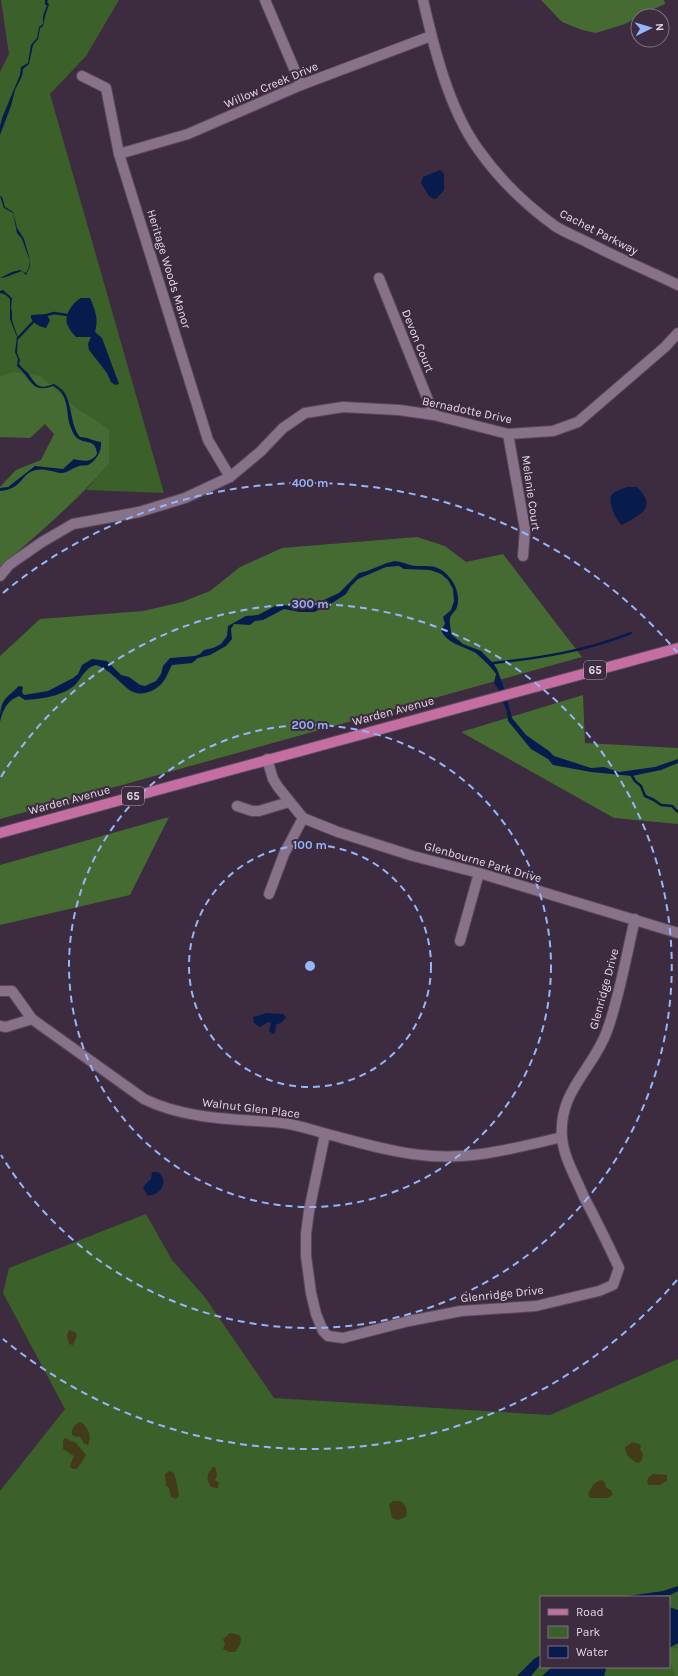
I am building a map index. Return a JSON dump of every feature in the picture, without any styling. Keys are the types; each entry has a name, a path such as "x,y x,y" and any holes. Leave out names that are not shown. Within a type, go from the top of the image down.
{"main road":[{"name":"Warden Avenue","path":"0,832 678,648"}],"street":[{"path":"265,0 300,85"},
{"name":"Cachet Parkway","path":"423,0 431,36 450,93 463,122 478,149 517,196 556,226 599,248 678,284"},
{"name":"Willow Creek Drive","path":"119,154 188,134 300,85 431,36"},
{"name":"Heritage Woods Manor","path":"82,76 106,88 119,154 208,440 230,476"},
{"name":"Devon Court","path":"379,278 434,414"},
{"name":"Bernadotte Drive","path":"0,576 9,565 42,542 73,524 146,510 185,498 230,476 260,452 283,428 305,413 344,407 399,410 434,414 508,434 553,431 578,422 665,347 678,333"},
{"name":"Melanie Court","path":"508,434 525,529 523,556"},
{"name":"Glenbourne Park Drive","path":"267,759 273,779 289,802 303,818 338,832 413,856 478,873 678,933"},
{"path":"237,806 252,811 259,811 289,802"},
{"path":"269,894 284,854 303,818"},
{"path":"460,941 478,873"},
{"name":"Glenridge Drive","path":"326,1134 309,1211 306,1234 306,1256 311,1293 316,1314 323,1331 328,1336 343,1338 409,1321 461,1311 536,1306 599,1291 613,1285 619,1268 574,1175 564,1149 562,1119 572,1089 600,1050 607,1033 618,997 635,919"},
{"name":"Walnut Glen Place","path":"0,991 12,991 32,1019 144,1099 162,1107 198,1116 284,1123 415,1154 453,1157 500,1151 562,1137"},
{"path":"0,1026 6,1026 32,1019"}],"green space":[{"path":"1,0 119,0 86,56 50,94 164,493 86,490 109,464 109,429 73,405 0,377 0,72 9,54"},
{"path":"541,0 664,0 665,4 656,8 630,8 630,21 596,33 582,30 562,22"},
{"path":"13,372 40,376 73,405 109,429 109,464 70,505 0,567 0,487 16,470 41,460 54,434 45,424 30,438 0,437 0,377"},
{"path":"417,537 445,546 466,562 503,554 582,657 0,819 0,656 40,619 143,611 182,602 210,591 240,567 282,548"},
{"path":"583,695 585,743 678,748 678,824 614,818 461,732"},
{"path":"169,817 130,895 0,925 0,865"},
{"path":"146,1214 172,1260 204,1296 274,1398 550,1415 678,1359 678,1676 0,1676 0,1491 65,1409 3,1293 9,1268"},
{"path":"678,1648 678,1676 675,1676 670,1660 670,1649"}],"sand":[{"path":"69,1330 75,1332 77,1335 73,1345 69,1344 67,1336"},
{"path":"81,1422 86,1427 90,1435 88,1445 83,1443 79,1436 77,1437 72,1435 74,1427"},
{"path":"65,1438 76,1443 86,1455 77,1469 72,1469 70,1466 74,1456 63,1449 63,1441"},
{"path":"633,1442 641,1446 640,1449 643,1454 642,1460 638,1463 629,1457 625,1450 625,1447"},
{"path":"213,1467 215,1467 217,1475 215,1480 219,1483 218,1488 211,1487 208,1481 208,1474"},
{"path":"169,1471 174,1473 179,1496 176,1499 171,1497 169,1488 166,1486 165,1474"},
{"path":"653,1474 667,1475 667,1481 659,1485 649,1485 647,1482 648,1478"},
{"path":"602,1480 605,1483 606,1488 611,1490 613,1495 607,1498 590,1498 588,1494 592,1487 595,1483"},
{"path":"393,1501 400,1501 404,1504 407,1510 406,1517 398,1520 392,1518 389,1505"},
{"path":"230,1633 239,1635 241,1638 240,1645 235,1652 229,1652 223,1649 225,1644 223,1639"}],"water":[{"path":"45,0 48,0 47,2 49,4 43,26 40,28 38,39 33,45 29,64 23,69 22,76 15,90 11,106 0,135 2,118 20,75 21,67 28,63 31,45 37,38 39,27 43,24 43,16 47,5 45,5"},
{"path":"440,170 444,174 444,190 437,198 434,199 429,196 421,183 423,177"},
{"path":"0,196 2,197 5,207 13,212 17,228 24,239 30,261 22,239 17,233 13,213 4,208"},
{"path":"30,261 30,266 26,275 22,271 26,273"},
{"path":"22,271 8,276 0,278 12,272"},
{"path":"3,290 12,298 12,320 18,338 17,353 20,360 19,364 38,386 44,387 54,384 64,392 69,403 75,427 80,437 101,442 101,449 94,461 88,465 79,466 63,473 36,470 27,474 14,487 8,490 0,491 0,488 8,487 35,466 63,469 74,459 84,461 89,460 97,454 92,443 82,441 75,436 69,423 65,400 59,390 53,386 46,388 36,387 17,366 18,359 15,352 17,337 10,319 10,299 6,295 0,293 0,291"},
{"path":"81,298 90,298 95,311 95,332 102,338 119,384 115,385 111,382 107,373 89,350 88,344 91,337 76,337 68,326 67,318 69,310 74,303"},
{"path":"46,314 50,320 46,328 33,322 31,318 31,315"},
{"path":"627,487 637,487 646,500 646,505 641,514 622,525 614,512 610,499 611,496 618,490"},
{"path":"395,561 413,566 435,567 440,569 450,578 454,583 458,595 456,608 450,618 451,634 463,644 481,651 493,663 503,685 512,718 526,735 554,756 591,768 604,767 619,772 655,767 678,759 678,763 661,770 632,776 591,772 553,765 548,759 531,749 508,721 507,712 494,683 495,672 476,653 451,642 441,630 445,624 443,617 451,610 454,601 453,589 448,580 441,574 430,570 404,569 399,566 386,567 358,579 346,594 326,607 314,612 300,612 284,609 263,620 255,621 250,625 234,624 231,629 232,639 226,646 210,655 198,658 192,663 172,665 166,678 160,686 147,693 132,692 109,672 96,665 87,670 71,688 59,694 31,700 25,700 19,696 11,700 6,706 0,722 1,709 4,701 19,686 23,687 22,692 24,695 48,691 73,678 78,674 82,665 92,659 107,661 121,675 129,677 140,685 145,686 156,681 161,674 163,666 170,658 195,656 204,650 221,644 227,636 228,626 246,616 258,615 277,605 301,606 315,604 339,593 359,573"},
{"path":"267,1013 283,1014 286,1017 282,1022 276,1025 275,1033 273,1034 269,1031 271,1023 268,1022 260,1027 254,1023 253,1017"},
{"path":"152,1172 158,1172 162,1176 163,1184 162,1188 156,1194 147,1195 143,1187 151,1179"},
{"path":"678,1586 678,1591 670,1595 628,1596 663,1591"},
{"path":"670,1607 678,1610 678,1643 670,1647"},
{"path":"540,1656 540,1665 531,1676 517,1676 534,1659"},
{"path":"551,1668 606,1669 604,1676 542,1676"}],"waterway":[{"path":"47,315 54,313 67,315"},
{"path":"18,338 33,322"},
{"path":"493,663 563,653 597,645 631,633"},
{"path":"632,776 641,786 645,796 661,805 672,806 678,812"}]}
